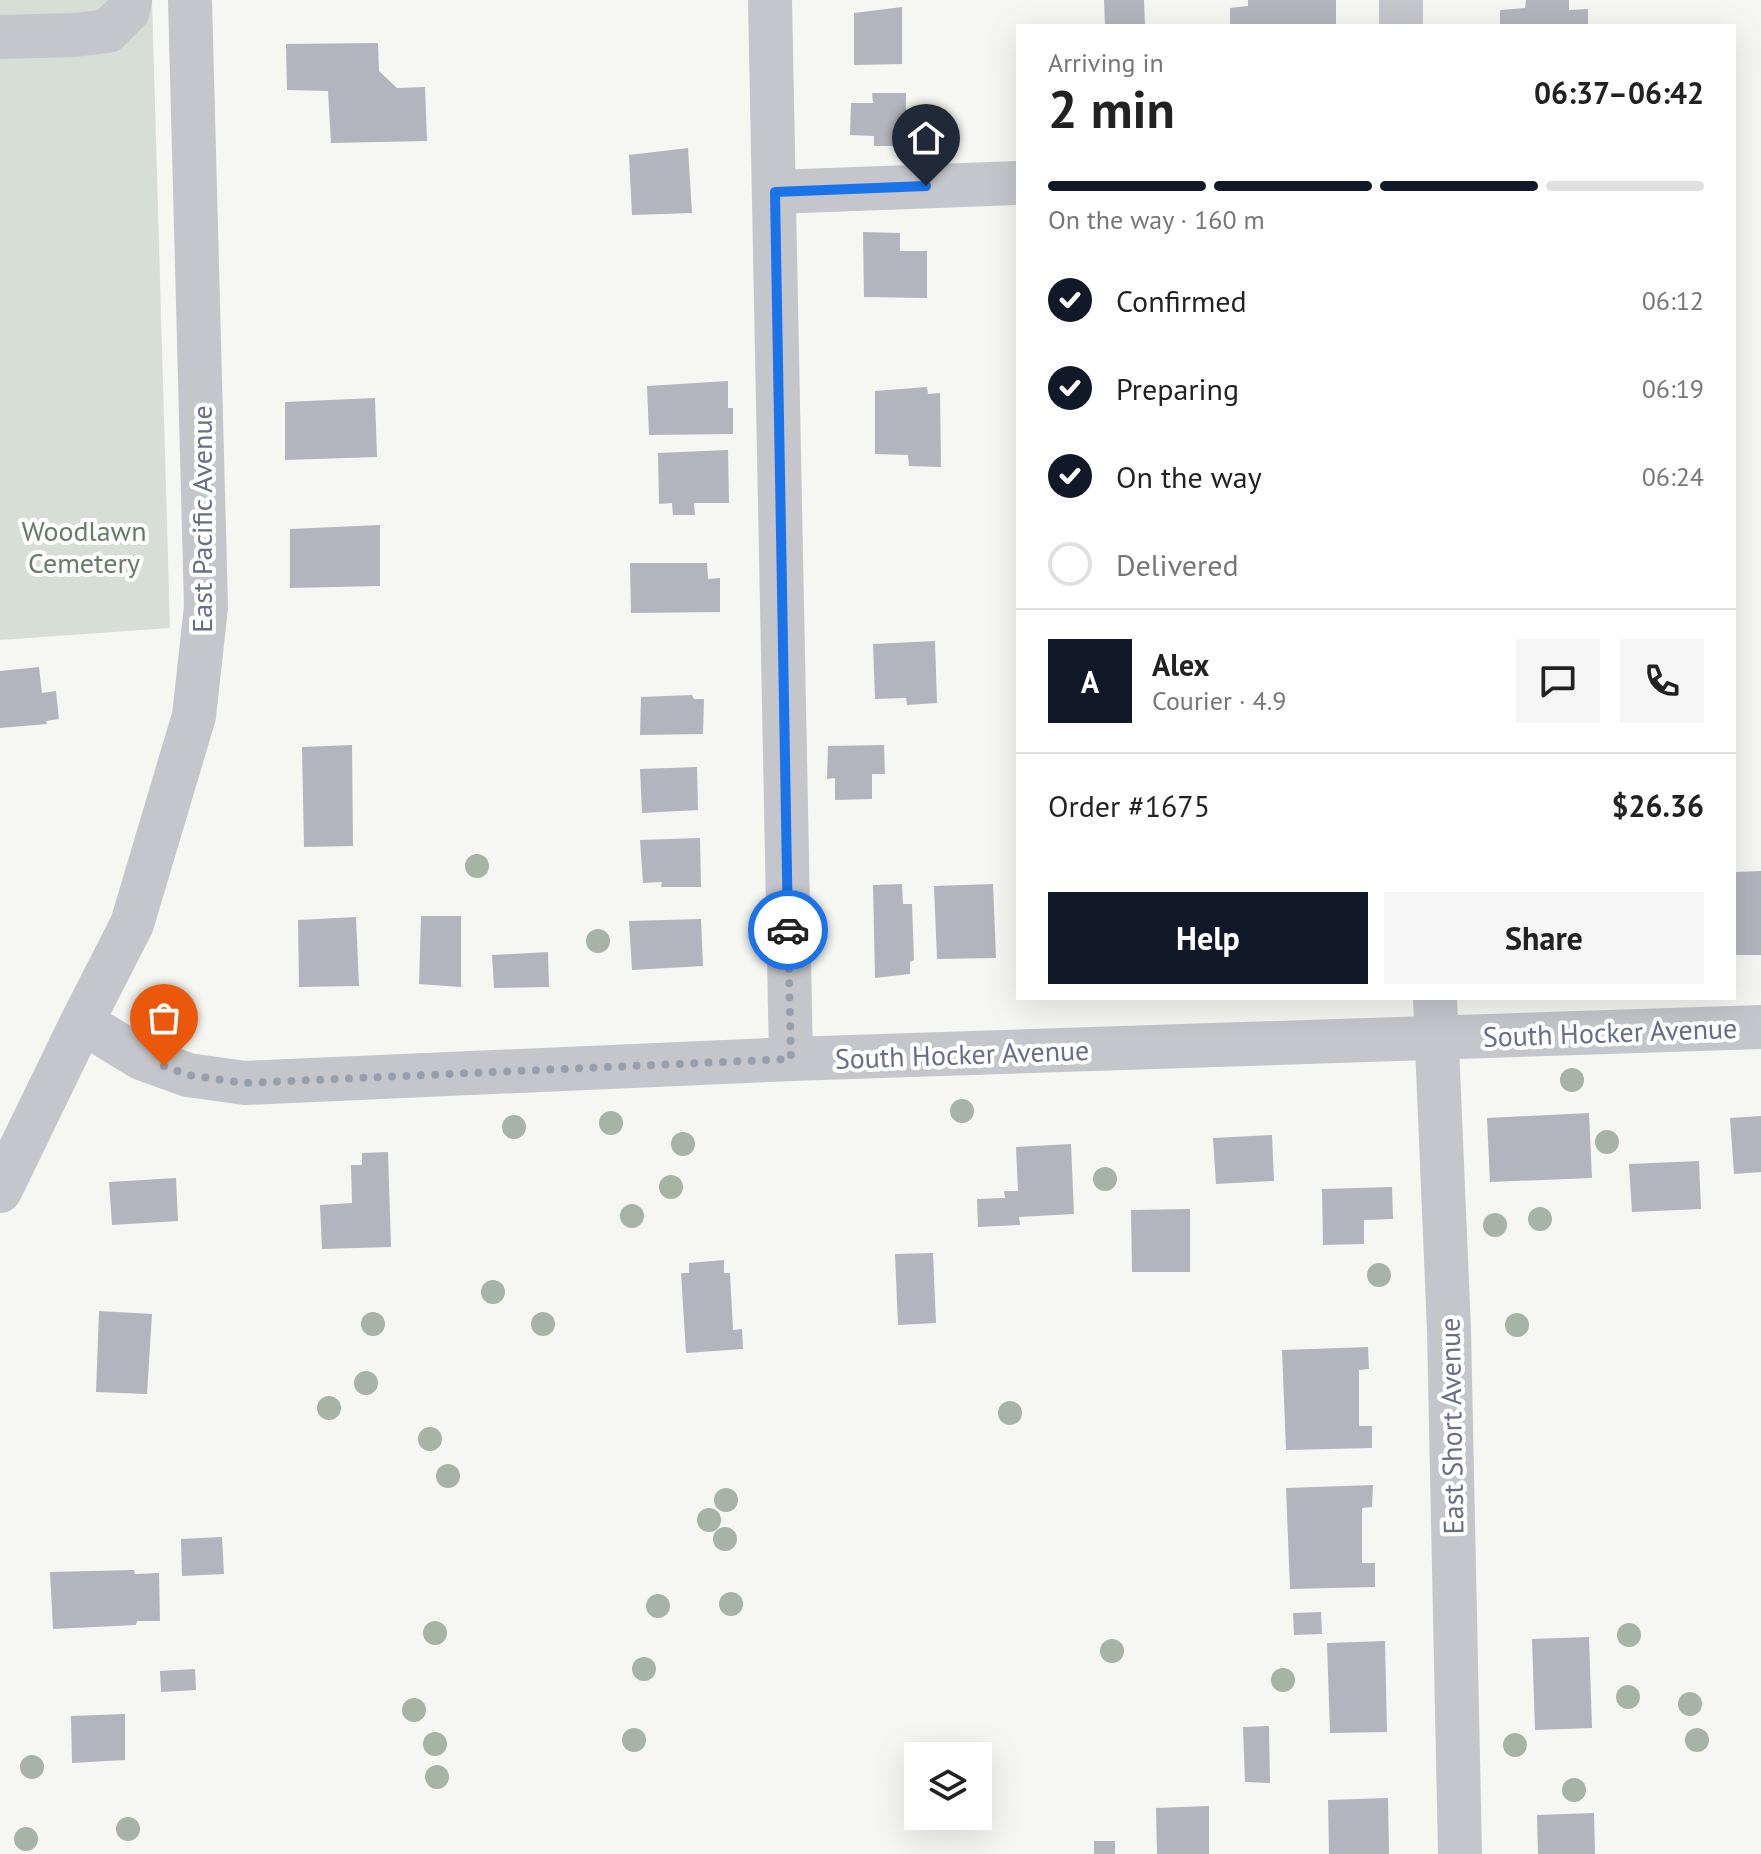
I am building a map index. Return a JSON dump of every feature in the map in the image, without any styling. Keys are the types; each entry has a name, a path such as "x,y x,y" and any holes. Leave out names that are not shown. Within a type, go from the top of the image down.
{"street":[{"name":"East Pacific Avenue","path":"0,1191 132,924 194,716 206,607 190,0"},
{"path":"770,0 791,1059"},
{"path":"1401,0 1401,24"},
{"path":"0,37 75,35 119,15"},
{"path":"775,192 1016,183"},
{"name":"South Hocker Avenue","path":"82,1022 141,1058 188,1075 245,1083 791,1059 1436,1018 1761,1027"},
{"name":"East Short Avenue","path":"1436,1018 1449,1330 1460,1854"}],"green space":[{"name":"Woodlawn Cemetery","path":"0,0 152,0 170,628 0,640"}],"building":[{"path":"1104,0 1144,0 1145,24 1105,24"},
{"path":"1248,0 1336,0 1336,24 1230,24 1230,8 1248,6"},
{"path":"1526,0 1569,0 1569,10 1588,9 1588,24 1500,24 1500,10 1525,8"},
{"path":"902,7 902,64 854,65 854,13"},
{"path":"378,43 379,71 397,88 425,87 427,141 331,143 328,91 287,90 286,44"},
{"path":"872,93 906,93 906,146 874,146 874,136 850,135 851,103 873,103"},
{"path":"688,148 692,213 632,215 629,155"},
{"path":"863,232 900,233 900,251 927,251 927,298 864,297"},
{"path":"728,381 728,408 733,408 733,434 649,435 647,386"},
{"path":"927,387 928,394 940,393 941,467 909,466 908,455 875,454 875,391"},
{"path":"375,398 377,457 285,460 285,402"},
{"path":"728,450 729,503 694,503 695,515 673,515 672,503 659,504 658,453"},
{"path":"380,525 380,586 290,588 290,529"},
{"path":"630,563 707,563 708,579 720,578 720,612 631,613"},
{"path":"935,641 937,703 907,705 906,698 875,699 873,644"},
{"path":"39,667 42,693 56,691 59,719 46,721 47,724 0,728 0,671"},
{"path":"692,695 694,699 704,699 703,734 640,735 641,697"},
{"path":"352,745 353,846 304,847 302,747"},
{"path":"884,745 885,774 872,774 872,799 835,800 835,778 827,779 828,746"},
{"path":"697,767 698,810 642,813 640,769"},
{"path":"700,838 701,887 661,887 662,882 643,883 640,840"},
{"path":"1761,871 1761,955 1736,955 1736,872"},
{"path":"902,884 903,904 912,904 914,960 910,962 910,974 875,978 873,885"},
{"path":"993,884 996,958 937,959 934,886"},
{"path":"421,916 461,916 461,987 419,984"},
{"path":"356,917 359,986 299,987 298,920"},
{"path":"701,919 703,966 632,970 629,921"},
{"path":"548,952 549,987 494,988 492,955"},
{"path":"1589,1113 1592,1178 1490,1182 1487,1118"},
{"path":"1761,1116 1761,1172 1734,1174 1730,1118"},
{"path":"1272,1135 1274,1181 1216,1184 1213,1138"},
{"path":"1071,1144 1074,1214 1019,1217 1020,1225 978,1227 977,1199 1005,1198 1004,1191 1018,1191 1016,1147"},
{"path":"388,1152 391,1247 322,1249 320,1205 352,1203 351,1165 362,1165 362,1153"},
{"path":"1699,1161 1701,1209 1632,1212 1629,1164"},
{"path":"176,1178 178,1221 112,1225 109,1182"},
{"path":"1392,1187 1393,1219 1364,1220 1364,1244 1323,1245 1322,1189"},
{"path":"1190,1209 1190,1272 1132,1272 1131,1210"},
{"path":"933,1253 936,1323 898,1325 895,1254"},
{"path":"724,1260 724,1273 730,1273 733,1330 742,1329 743,1349 686,1353 681,1273 689,1273 689,1263"},
{"path":"99,1311 152,1314 147,1394 96,1392"},
{"path":"1368,1347 1369,1369 1359,1370 1359,1426 1372,1426 1372,1448 1286,1450 1282,1350"},
{"path":"1373,1485 1372,1507 1362,1508 1362,1563 1375,1563 1375,1587 1290,1589 1286,1488"},
{"path":"222,1537 224,1574 182,1576 181,1539"},
{"path":"134,1570 135,1574 159,1573 160,1621 53,1629 50,1572"},
{"path":"1321,1612 1322,1634 1294,1635 1293,1613"},
{"path":"1589,1637 1592,1728 1535,1730 1532,1639"},
{"path":"1385,1641 1387,1732 1330,1733 1327,1643"},
{"path":"195,1669 196,1690 161,1692 160,1671"},
{"path":"125,1714 125,1760 72,1763 71,1716"},
{"path":"1269,1726 1270,1783 1245,1782 1243,1727"},
{"path":"1388,1798 1389,1854 1329,1854 1328,1800"},
{"path":"1209,1806 1209,1854 1157,1854 1156,1808"},
{"path":"1594,1813 1595,1854 1538,1854 1537,1815"},
{"path":"1094,1841 1115,1841 1115,1854 1094,1854"}],"way so far":[{"path":"164,1066 188,1075 245,1083 791,1059 788,930"}],"route":[{"path":"788,930 775,192 926,186"}]}
